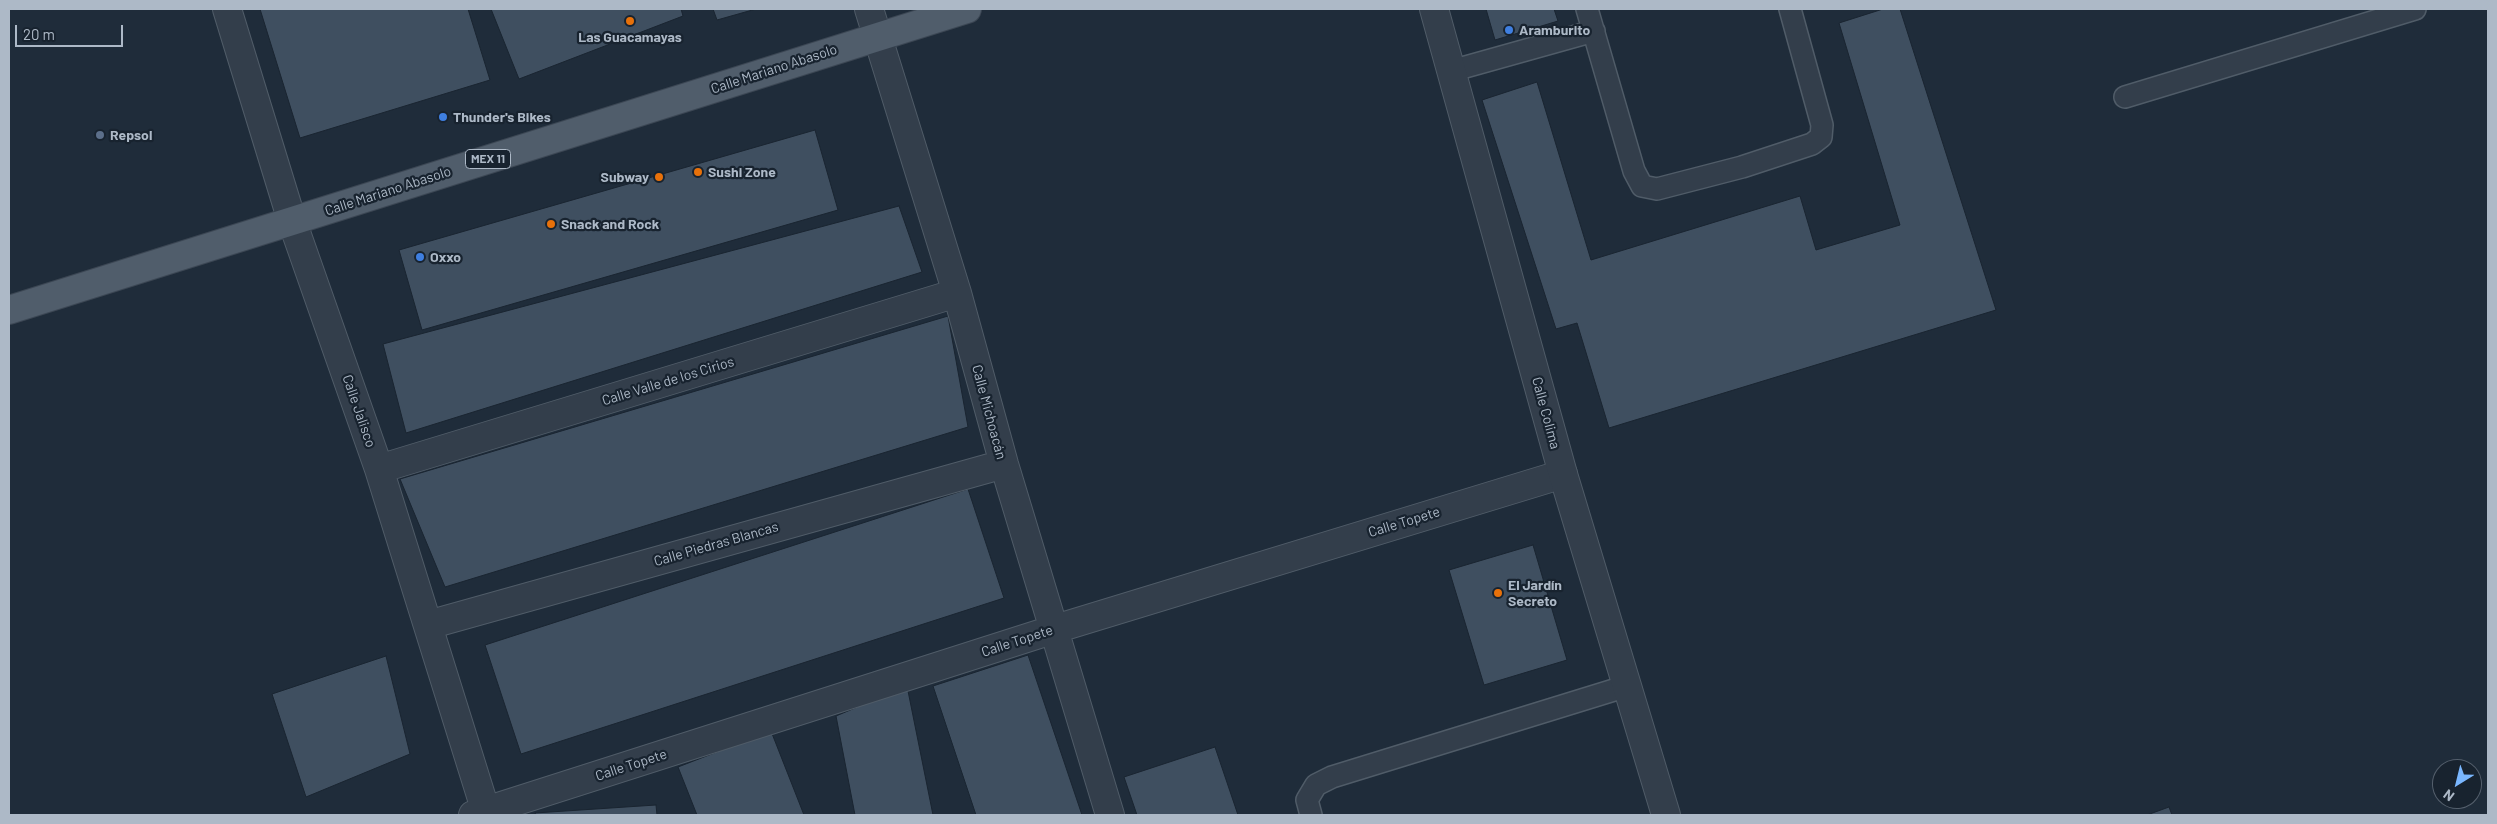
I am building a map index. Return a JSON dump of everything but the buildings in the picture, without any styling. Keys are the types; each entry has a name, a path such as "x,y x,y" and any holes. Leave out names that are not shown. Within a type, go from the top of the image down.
{"main road":[{"name":"Calle Mariano Abasolo","path":"9,310 967,9"}],"street":[{"name":"Calle Jalisco","path":"226,9 292,221 379,469 428,625 482,814"},
{"name":"Calle Michoacán","path":"869,9 956,293 1004,464 1110,815"},
{"name":"Calle Colima","path":"1434,9 1563,474 1666,815"},
{"name":"Calle Valle de los Cirios","path":"379,469 956,293"},
{"name":"Calle Piedras Blancas","path":"428,625 1004,464"},
{"name":"Calle Topete","path":"482,814 1054,629 1563,474"}],"lane":[{"path":"1587,9 1634,171 1642,186 1657,189 1742,167 1812,144 1821,137 1822,125 1790,9"},
{"path":"2125,97 2415,9"},
{"path":"1451,71 1594,31"},
{"path":"1311,815 1307,800 1316,785 1332,777 1627,686"}],"place":[{"name":"Las Guacamayas","path":"630,21"},
{"name":"Aramburito","path":"1509,30"},
{"name":"Thunder's Bikes","path":"443,117"},
{"name":"Repsol","path":"100,135"},
{"name":"Sushi Zone","path":"698,172"},
{"name":"Subway","path":"659,177"},
{"name":"Snack and Rock","path":"551,224"},
{"name":"Oxxo","path":"420,257"},
{"name":"El Jardín Secreto","path":"1498,593"}]}
